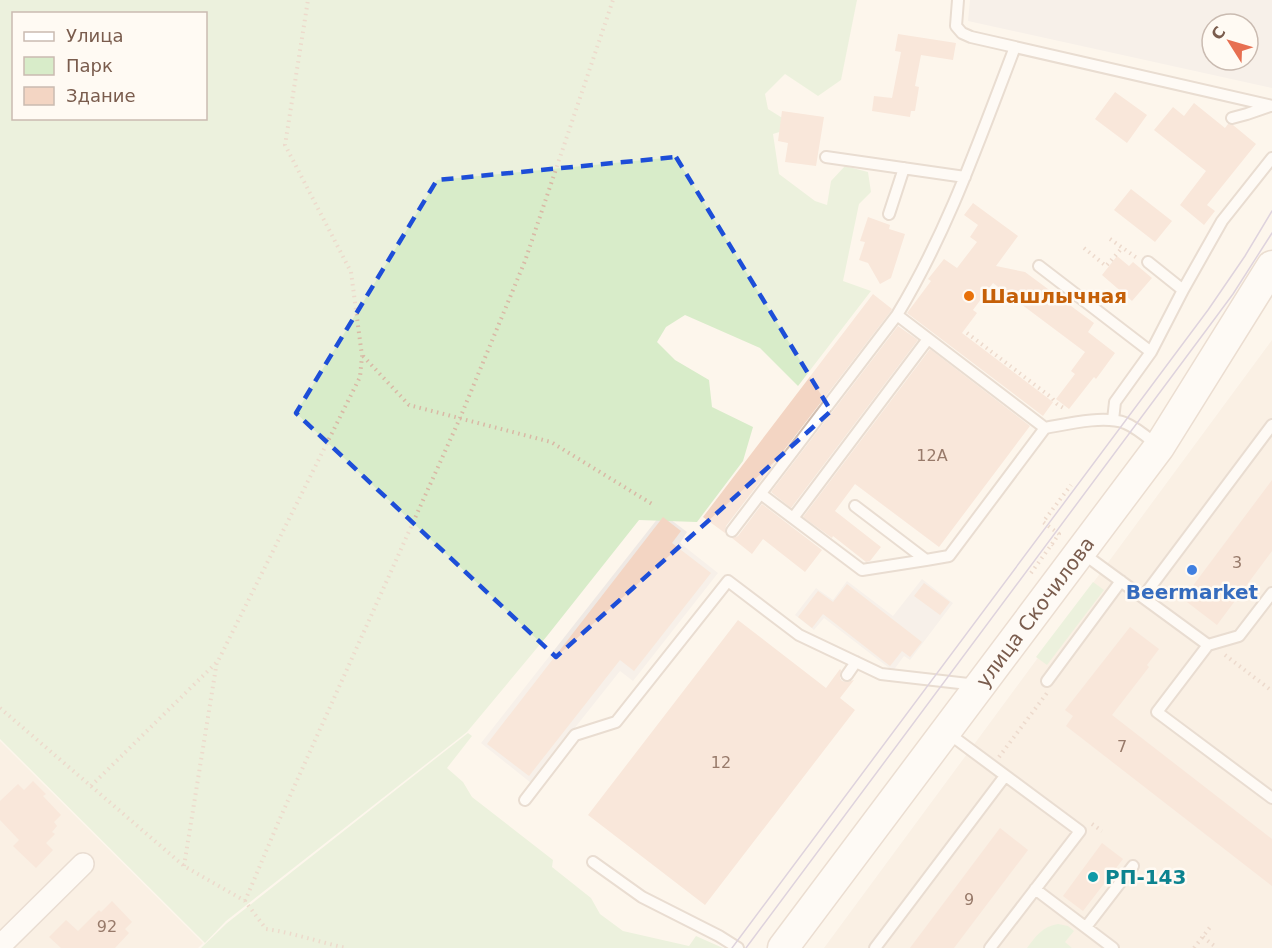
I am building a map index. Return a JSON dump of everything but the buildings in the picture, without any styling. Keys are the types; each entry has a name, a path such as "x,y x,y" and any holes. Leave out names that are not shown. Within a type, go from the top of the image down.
{"street":[{"name":"улица Скочилова","path":"783,948 1159,447 1272,266"},
{"path":"0,946 83,864"}],"lane":[{"path":"958,0 956,26 962,33 1271,106"},
{"path":"732,531 897,315 910,294 965,177 1015,47"},
{"path":"1232,118 1271,106"},
{"path":"826,157 965,177"},
{"path":"1113,420 1115,402 1151,352 1222,221 1272,158"},
{"path":"889,214 904,168"},
{"path":"1148,262 1183,290"},
{"path":"1039,266 1151,352"},
{"path":"897,315 1045,428"},
{"path":"793,518 928,339"},
{"path":"761,494 862,570 949,556 1045,428 1113,420 1134,428 1159,447"},
{"path":"1143,597 1272,425"},
{"path":"855,506 926,560"},
{"path":"1081,551 1209,645"},
{"path":"525,800 575,735 616,722 728,581 799,635 881,674 980,686"},
{"path":"1048,684 1121,581"},
{"path":"1272,593 1239,636 1209,645 1157,712 1272,798"},
{"path":"847,675 856,662"},
{"path":"946,731 1080,831 990,948"},
{"path":"875,948 1005,776"},
{"path":"593,862 642,897 738,948"},
{"path":"1086,927 1133,866"},
{"path":"1035,889 1113,948"}],"path":[{"path":"184,866 218,661 360,377 362,356 351,272 285,145 308,0"},
{"path":"245,901 460,418 525,261 613,0"},
{"path":"1110,239 1143,263 1148,262"},
{"path":"1084,248 1106,266 1122,248"},
{"path":"967,333 1082,422"},
{"path":"362,356 410,405 551,442 652,504"},
{"path":"1052,544 1059,534 1043,522 1071,485"},
{"path":"1209,645 1272,691"},
{"path":"91,786 218,661"},
{"path":"992,766 1048,684"},
{"path":"0,708 184,866 245,901 266,929 346,948"},
{"path":"1194,948 1211,926"},
{"path":"1203,937 1218,948"}],"highlighted area":[{"path":"676,157 831,411 556,657 296,413 437,180"}],"shaded area":[{"path":"970,0 1272,0 1272,88 968,21"},
{"path":"1272,340 1272,948 824,948"},
{"path":"662,513 687,532 680,543 718,573 633,681 620,671 531,783 481,743"},
{"path":"922,579 953,603 910,660 904,656 893,671 824,618 814,630 795,615 816,588 833,600 847,581 893,616"},
{"path":"0,741 203,943 198,948 0,948"}],"green space":[{"path":"0,0 857,0 841,80 818,96 785,74 765,94 768,109 784,119 786,130 773,134 779,174 815,201 827,205 831,181 845,166 868,172 871,192 859,204 843,281 871,291 798,386 760,348 685,315 666,327 657,342 675,360 709,380 712,407 753,427 743,461 697,522 639,520 467,732 226,921 205,943 0,739"},
{"path":"1093,582 1104,590 1047,665 1036,657"},
{"path":"468,733 472,736 447,768 463,782 472,797 553,860 552,867 591,898 600,914 623,931 689,946 696,936 723,948 201,948 227,923"},
{"path":"1058,924 1068,926 1074,931 1065,942 1072,948 1027,948 1036,936"}],"tram line":[{"path":"732,948 1208,310 1272,211"},
{"path":"746,948 1233,294 1272,233"}],"place":[{"name":"Шашлычная","path":"969,296"},
{"name":"Beermarket","path":"1192,570"},
{"name":"РП-143","path":"1093,877"}]}
